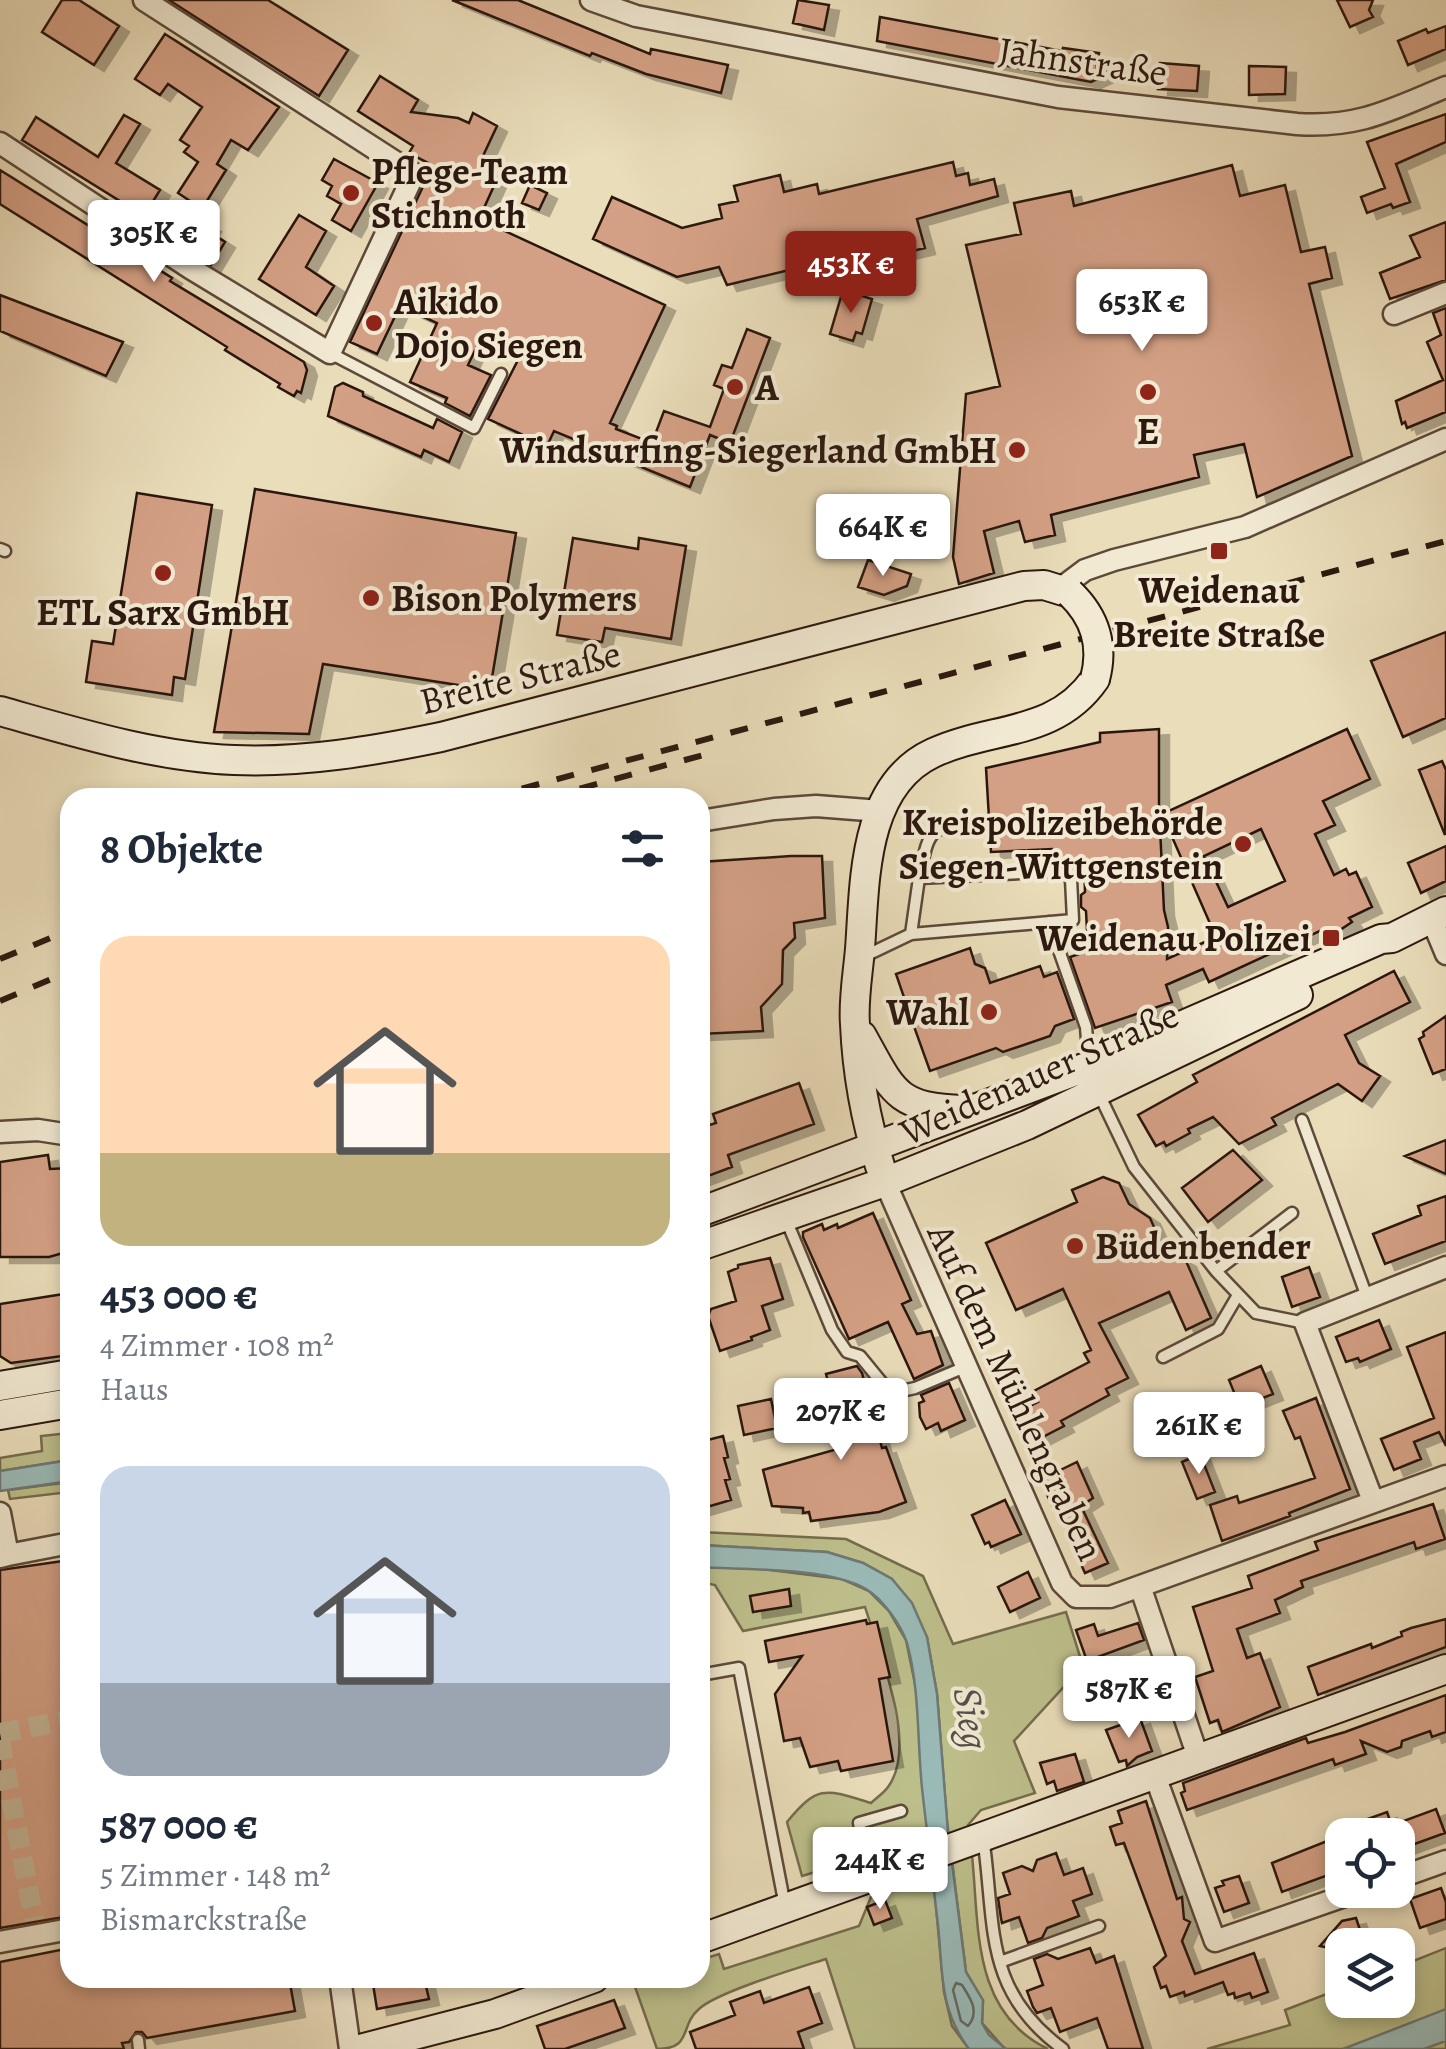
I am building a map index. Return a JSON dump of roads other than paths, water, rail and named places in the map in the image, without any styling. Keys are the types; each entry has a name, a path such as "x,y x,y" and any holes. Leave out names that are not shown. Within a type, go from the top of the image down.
{"street":[{"path":"0,143 190,268 330,353 414,174 144,0"},
{"name":"Jahnstraße","path":"591,0 636,16 1058,97 1296,124 1334,126 1368,119 1446,86"},
{"path":"1394,314 1446,293"},
{"path":"885,1182 874,1148 854,1022 866,868 880,811 895,784 912,765 956,744 1049,720 1074,703 1094,679 1100,650 1094,623 1065,591 1085,570 1246,526 1446,440"},
{"name":"Breite Straße","path":"0,711 181,755 233,760 344,754 440,738 1024,586 1065,591"},
{"path":"710,819 774,808 816,806 880,811"},
{"path":"1438,914 1446,954"},
{"name":"Weidenauer Straße","path":"710,1242 885,1182 1438,914"},
{"path":"854,1022 888,1083 902,1098 921,1106 975,1110"},
{"name":"Weidenauer Straße","path":"710,1208 975,1110 1093,1079"},
{"path":"0,1132 60,1133"},
{"name":"Auf dem Mühlengraben","path":"885,1182 1062,1584 1076,1597 1110,1597 1140,1586"},
{"path":"1373,1502 1304,1323 1446,1267"},
{"path":"0,1386 60,1376"},
{"path":"0,1416 60,1406"},
{"path":"1198,1757 1140,1586 1446,1476"},
{"path":"0,1513 4,1556 60,1545"},
{"path":"710,1934 1446,1669"},
{"path":"1154,1773 1215,1941 1325,1903"},
{"path":"1415,1872 1446,1861"},
{"path":"0,1942 36,1927 60,1928"},
{"path":"341,1988 350,2049"},
{"path":"360,2049 495,2014 566,1988"}],"lane":[{"path":"330,353 474,428 501,374"},
{"path":"912,934 928,838 943,825 975,823"},
{"path":"859,958 912,934 1073,920 1071,879 1061,871 919,878"},
{"path":"1049,922 1086,1027 1093,1079 1134,1166 1216,1272 1256,1314 1304,1323"},
{"path":"1302,1120 1367,1298"},
{"path":"1216,1272 1292,1213"},
{"path":"784,1216 832,1330 847,1352 860,1356 887,1389 898,1392 914,1388 964,1367"},
{"path":"1163,1358 1218,1329 1238,1295"},
{"path":"710,1673 739,1668 786,1907"},
{"path":"869,1877 859,1823 902,1810"},
{"path":"977,1838 991,1934 1014,1999 1034,2024 1063,2049"},
{"path":"1000,1962 1099,1926"}],"water":[{"path":"60,1462 60,1482 0,1491 0,1471"},
{"path":"710,1546 827,1552 863,1563 892,1579 912,1603 927,1637 937,1694 948,1832 966,1972 983,2000 982,2023 1006,2049 969,2049 947,2005 922,1788 918,1715 907,1643 885,1606 866,1589 830,1577 710,1567"},
{"path":"1446,2009 1446,2041 1424,2049 1343,2049"}],"tunnel":[{"path":"0,1733 60,1722"},
{"path":"0,1740 34,1920"}],"railway":[{"path":"524,788 1446,541"},
{"path":"582,788 707,754"},
{"path":"0,959 60,934"},
{"path":"0,1001 60,975"}],"place":[{"name":"Pflege-Team Stichnoth","path":"351,193"},
{"name":"Aikido Dojo Siegen","path":"374,323"},
{"name":"A","path":"735,387"},
{"name":"E","path":"1148,392"},
{"name":"Windsurfing-Siegerland GmbH","path":"1017,450"},
{"name":"Weidenau Breite Straße","path":"1219,551"},
{"name":"ETL Sarx GmbH","path":"163,573"},
{"name":"Bison Polymers","path":"371,598"},
{"name":"Kreispolizeibehörde Siegen-Wittgenstein","path":"1243,844"},
{"name":"Weidenau Polizei","path":"1331,938"},
{"name":"Wahl","path":"989,1012"},
{"name":"Büdenbender","path":"1075,1246"}],"water label":[{"name":"Sieg","path":"972,1718"}]}
